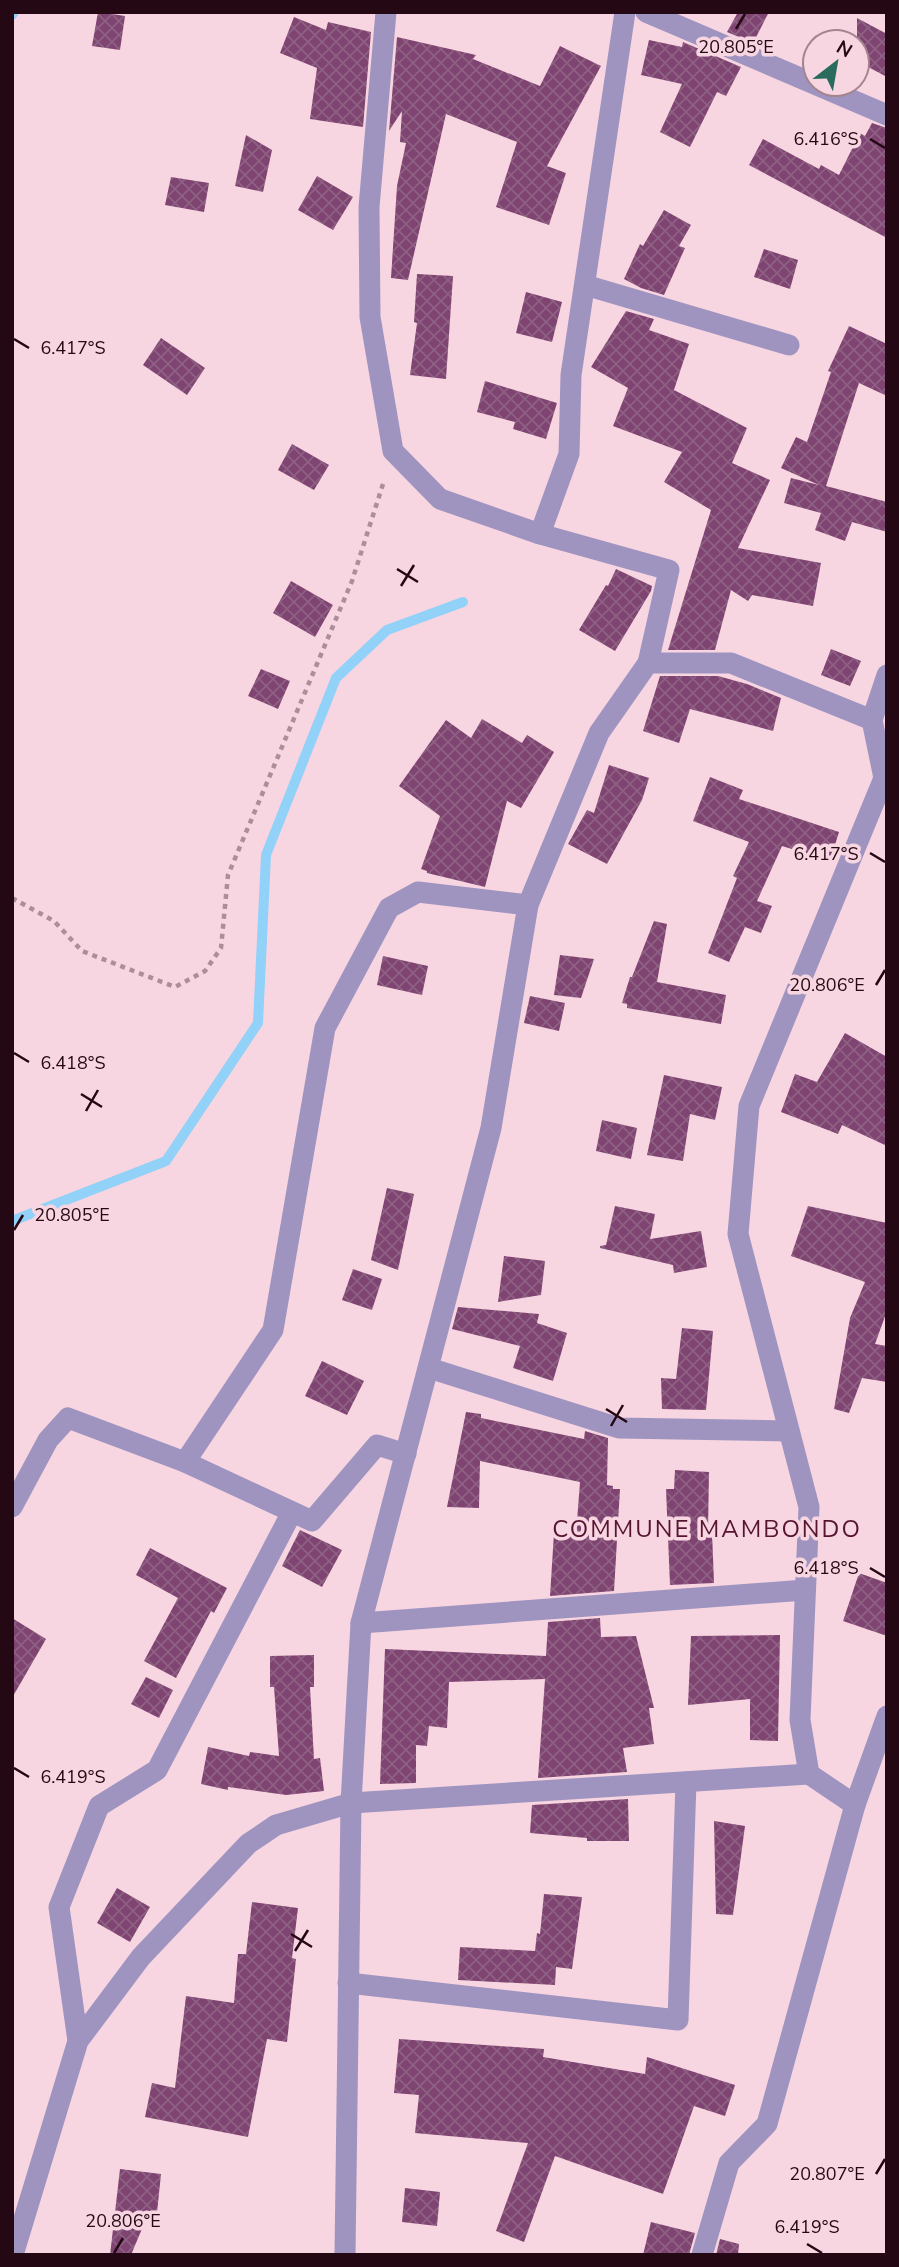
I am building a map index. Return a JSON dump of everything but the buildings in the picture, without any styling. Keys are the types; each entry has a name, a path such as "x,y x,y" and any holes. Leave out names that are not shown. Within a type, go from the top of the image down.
{"street":[{"path":"345,2255 351,1803 361,1623 491,1128 528,905 599,733 648,663 669,570 540,534 440,499 393,451 370,317 369,262 369,207 386,12"},
{"path":"540,534 569,454 572,375 625,12"},
{"path":"646,12 887,115"},
{"path":"585,285 789,345"},
{"path":"648,663 731,663 872,720"},
{"path":"809,1774 800,1720 808,1507 738,1234 749,1106 886,778 872,720 887,675"},
{"path":"185,1462 273,1331 325,1028 389,908 418,892 528,905"},
{"path":"429,1368 619,1428 789,1431"},
{"path":"12,1507 48,1440 68,1418 185,1462 312,1521 377,1445 406,1454"},
{"path":"78,2041 59,1907 99,1806 156,1770 292,1512"},
{"path":"361,1623 805,1590"},
{"path":"702,2255 729,2163 766,2124 855,1805 887,1716"},
{"path":"13,2255 78,2041 141,1957 248,1844 276,1825 351,1803 809,1774 855,1805"},
{"path":"348,1983 678,2020 686,1782"}],"path":[{"path":"12,898 54,921 82,951 175,987 205,971 221,948 228,875 352,581 393,451"}],"waterway":[{"path":"12,1221 166,1161 258,1023 266,855 336,678 387,630 463,602"}],"district":[{"name":"COMMUNE MAMBONDO","path":"707,1529"}]}
